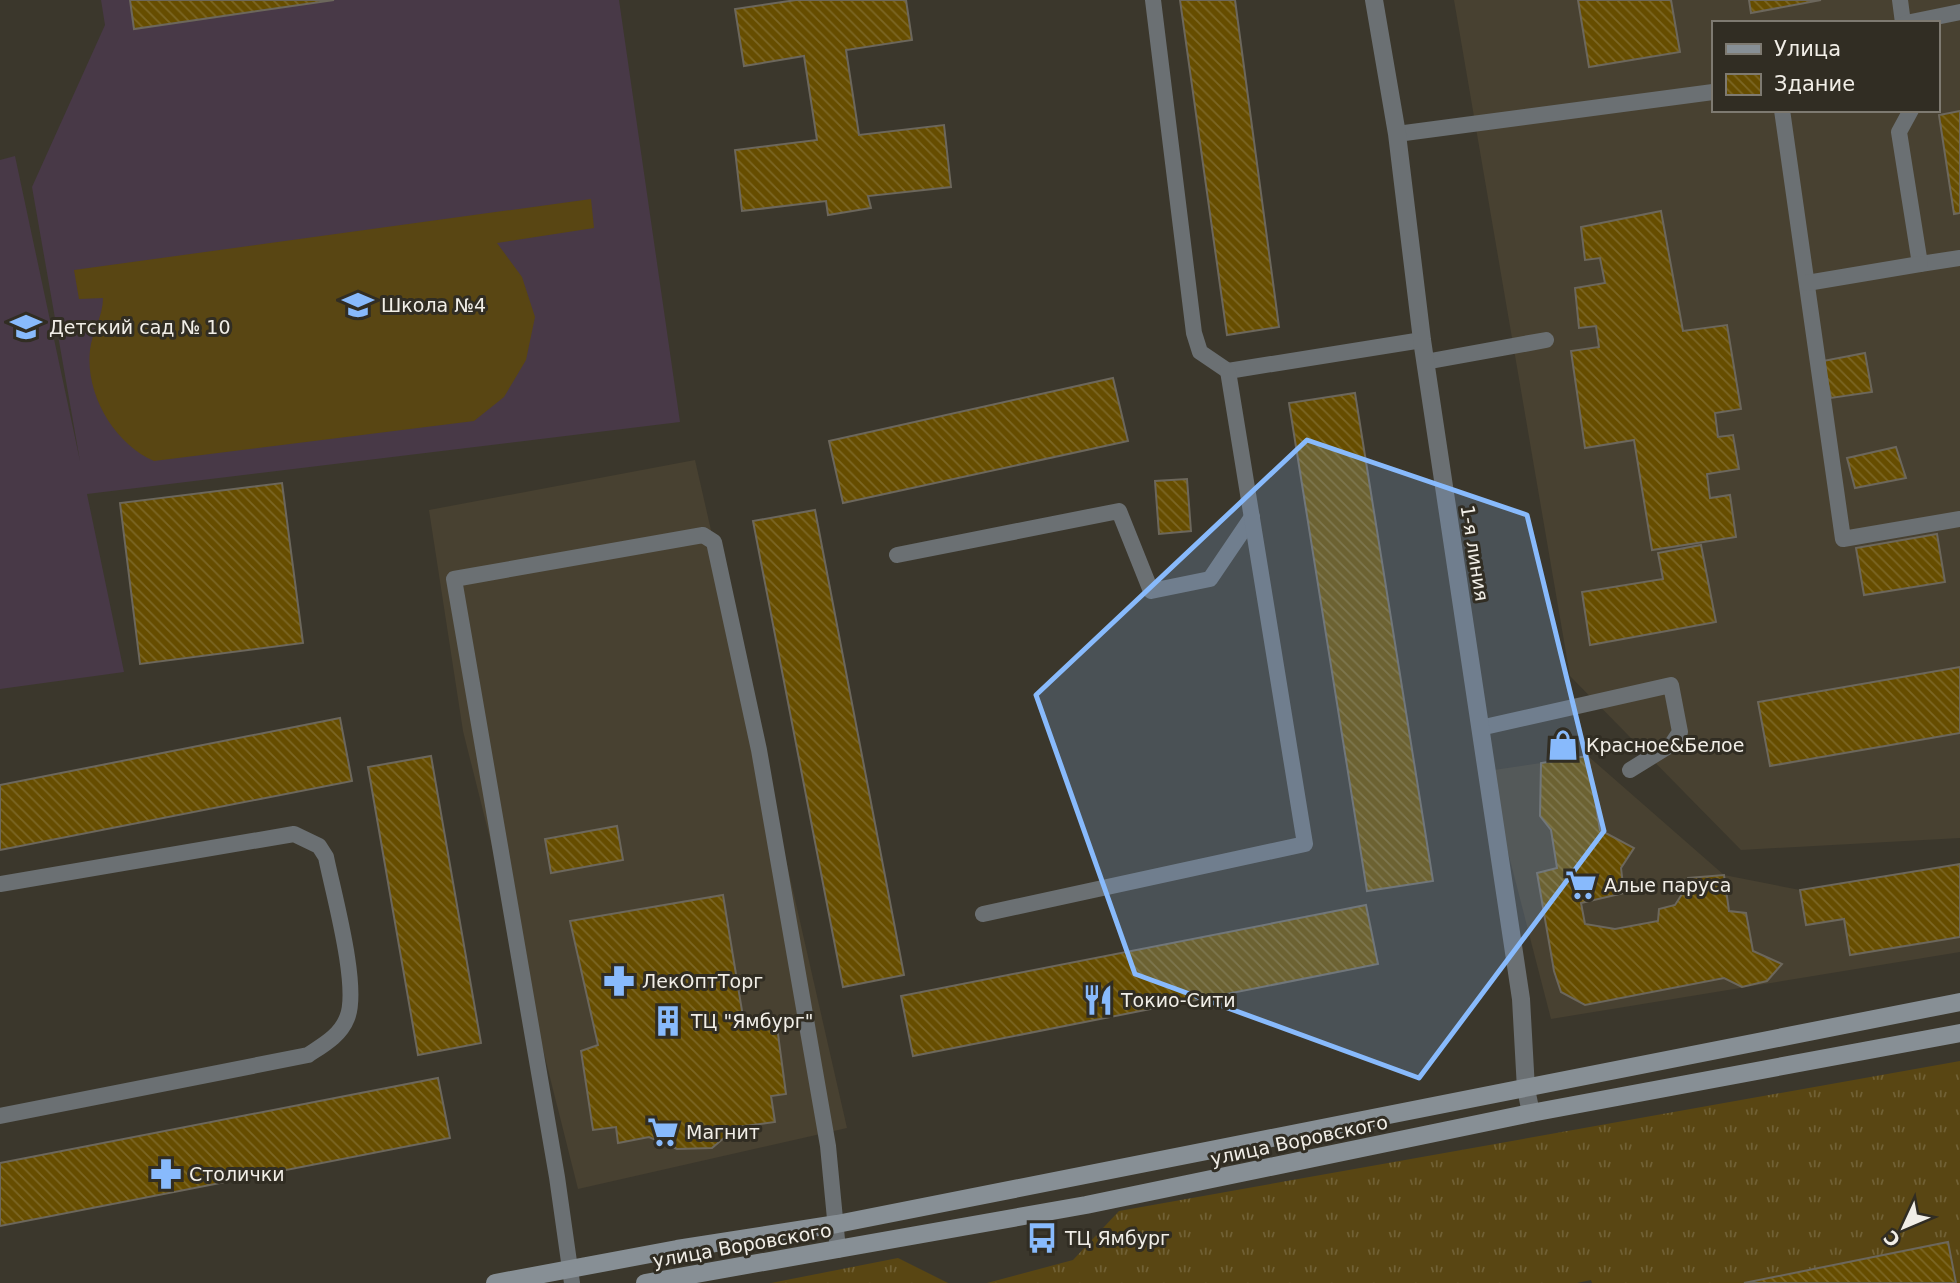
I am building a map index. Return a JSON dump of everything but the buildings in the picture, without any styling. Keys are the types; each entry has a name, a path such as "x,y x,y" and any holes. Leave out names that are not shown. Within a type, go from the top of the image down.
{"street":[{"name":"1-я линия","path":"1374,0 1396,134 1425,362 1521,999 1526,1088 1531,1113"},
{"path":"495,1283 571,1275 837,1224 1960,1002"},
{"name":"улица Воровского","path":"645,1283 1086,1205 1531,1113 1960,1033"}],"lane":[{"path":"1153,0 1194,333 1200,352 1228,371 1422,340"},
{"path":"1900,0 1905,21"},
{"path":"1915,21 1960,12"},
{"path":"1396,134 1712,92"},
{"path":"1782,112 1843,539 1960,519"},
{"path":"1910,112 1899,132 1920,264"},
{"path":"1807,283 1960,258"},
{"path":"1425,362 1546,340"},
{"path":"983,914 1305,844 1228,371"},
{"path":"897,555 1119,511 1151,591 1210,579 1252,517"},
{"path":"571,1275 492,792 454,579 703,535 715,542 759,750 828,1146 838,1250"},
{"path":"1480,728 1671,685 1680,732 1672,744 1630,770"},
{"path":"0,884 294,834 319,846 326,857 352,991 348,1018 336,1036 308,1055 0,1116"}],"highlighted area":[{"path":"1307,440 1527,515 1604,831 1419,1078 1135,974 1036,695"}],"shaded area":[{"name":"Школа №4","path":"101,0 619,0 680,422 87,494 124,672 0,689 0,160 15,156 80,461 32,187 105,25"},
{"path":"1454,0 1960,0 1960,838 1741,850 1570,676"},
{"path":"695,460 847,1128 578,1189 463,731 429,510"},
{"path":"1588,756 1724,875 1800,890 1960,864 1960,952 1551,1019 1487,771"}],"green space":[{"path":"591,199 594,228 497,243 522,277 535,317 526,360 504,397 474,421 154,461 127,443 115,430 98,400 92,384 90,350 103,298 79,299 74,270"},
{"path":"1960,1061 1960,1283 1956,1283 1947,1242 1744,1283 1592,1283 1591,1280 1577,1283 987,1283 1073,1260 1119,1211"},
{"path":"898,1258 948,1283 771,1283"}],"place":[{"name":"Школа №4","path":"358,305"},
{"name":"Детский сад № 10","path":"26,327"},
{"name":"Красное&Белое","path":"1563,745"},
{"name":"Алые паруса","path":"1581,885"},
{"name":"ЛекОптТорг","path":"619,981"},
{"name":"Токио-Сити","path":"1098,1000"},
{"name":"ТЦ \"Ямбург\"","path":"668,1021"},
{"name":"Магнит","path":"663,1132"},
{"name":"Столички","path":"166,1174"},
{"name":"ТЦ Ямбург","path":"1042,1238"}]}
